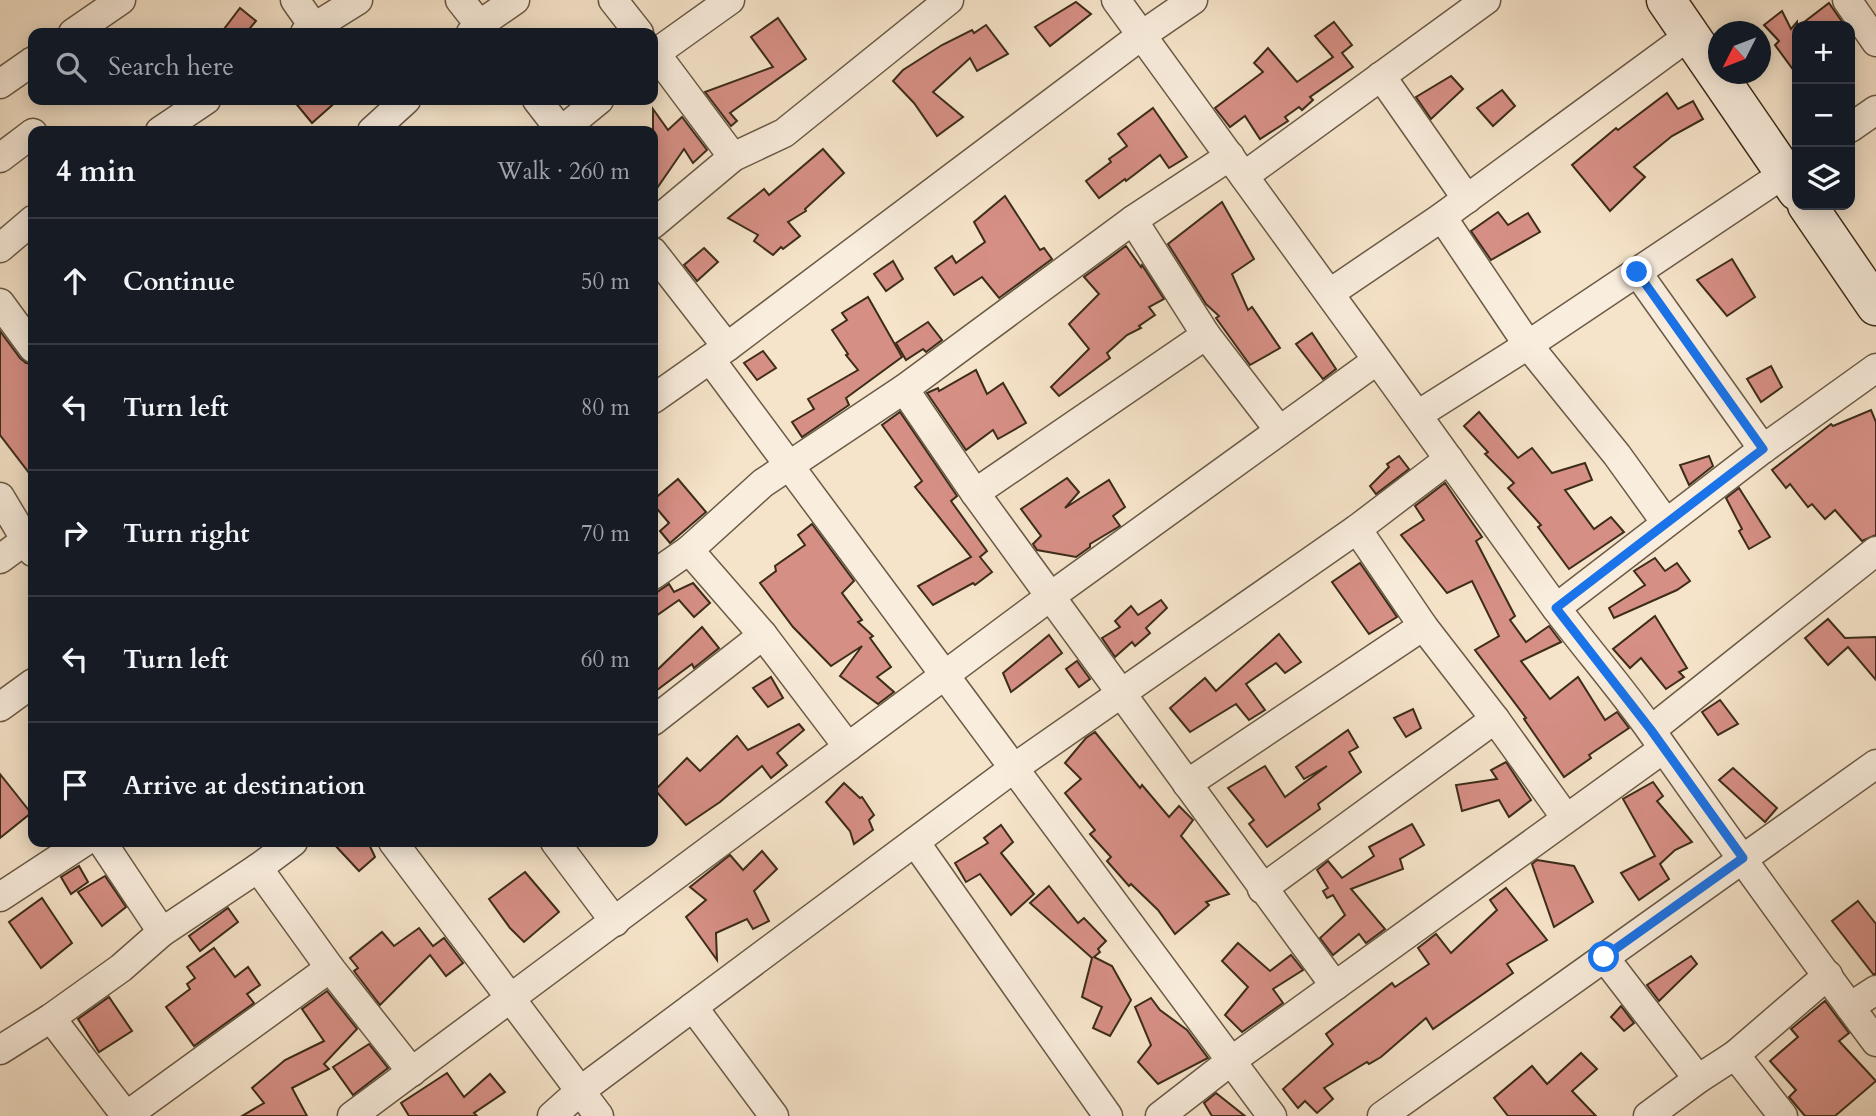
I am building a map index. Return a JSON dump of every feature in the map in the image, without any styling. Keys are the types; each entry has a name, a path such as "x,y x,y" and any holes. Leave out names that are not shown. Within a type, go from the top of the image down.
{"street":[{"path":"80,28 121,0"},
{"path":"295,0 308,28"},
{"path":"312,28 358,0"},
{"path":"460,0 478,28"},
{"path":"481,28 515,0"},
{"path":"613,0 635,28"},
{"path":"658,43 730,0"},
{"path":"658,220 733,157 784,133 949,0"},
{"path":"1116,0 1376,360 1419,414 1556,608 1657,739 1876,1042"},
{"path":"658,396 1142,35 1193,0"},
{"path":"658,571 688,550 763,483 904,389 1133,220 1237,166 1381,76 1486,0"},
{"path":"1666,0 1792,176"},
{"path":"1847,0 1876,42"},
{"path":"1330,293 1442,217 1690,36"},
{"path":"658,59 733,157"},
{"path":"0,84 28,64"},
{"path":"1381,76 1467,199"},
{"path":"167,126 199,105"},
{"path":"382,126 401,105"},
{"path":"541,105 557,126"},
{"path":"567,126 593,105"},
{"path":"1855,125 1876,110"},
{"path":"0,158 28,137"},
{"path":"1419,414 1637,272 1792,178"},
{"path":"1810,210 1876,306"},
{"path":"1442,217 1528,345 1617,455 1665,523"},
{"path":"1133,220 1206,335 1279,430"},
{"path":"0,248 28,224"},
{"path":"658,260 788,466 1272,1116"},
{"path":"1637,272 1763,449"},
{"path":"0,303 28,341"},
{"path":"975,494 1206,335"},
{"path":"352,1116 1051,596 1376,360"},
{"path":"1556,608 1763,449 1876,368"},
{"path":"904,389 975,494 1120,695 1335,986"},
{"path":"552,1116 580,1091 1014,768 1357,529 1449,459"},
{"path":"0,496 28,544"},
{"path":"1357,529 1423,626 1495,719 1566,818"},
{"path":"0,559 28,546"},
{"path":"688,550 763,635 848,747"},
{"path":"1160,1116 1231,1061 1566,818 1876,551"},
{"path":"1186,784 1423,626"},
{"path":"658,717 763,635"},
{"path":"0,707 28,687"},
{"path":"1262,889 1495,719"},
{"path":"1382,1116 1876,764"},
{"path":"915,842 1108,1116"},
{"path":"0,897 76,847"},
{"path":"105,847 162,932"},
{"path":"0,1050 51,1018 121,968 162,932 286,847"},
{"path":"397,847 599,1116"},
{"path":"559,847 615,922"},
{"path":"258,868 330,968 412,1072"},
{"path":"1604,957 1698,1079"},
{"path":"51,1018 126,1116 330,968"},
{"path":"1648,1116 1735,1055 1828,975"},
{"path":"1850,1007 1876,990"},
{"path":"693,1007 774,1116"},
{"path":"1735,1055 1783,1116"}],"building":[{"path":"1076,2 1091,14 1050,46 1035,27"},
{"path":"1829,3 1842,21 1806,21"},
{"path":"240,8 256,21 250,28 225,28"},
{"path":"1782,11 1792,28 1792,68 1775,45 1779,41 1771,32 1769,21"},
{"path":"778,18 806,59 730,113 737,121 731,126 705,92 773,67 751,37"},
{"path":"1334,22 1352,45 1342,53 1353,67 1310,97 1313,100 1302,110 1299,107 1285,117 1288,121 1260,139 1245,116 1230,127 1215,108 1263,72 1254,63 1268,48 1297,82 1333,57 1315,36"},
{"path":"986,25 1008,54 977,71 970,58 933,92 963,117 937,136 914,103 893,81 903,70 942,45 972,30 974,33"},
{"path":"1451,76 1463,89 1431,119 1416,97"},
{"path":"1502,90 1515,106 1493,126 1477,108"},
{"path":"1667,93 1678,109 1693,101 1703,119 1672,136 1634,167 1645,177 1610,211 1572,165 1616,128 1618,130"},
{"path":"297,105 332,105 312,123"},
{"path":"1153,108 1187,157 1169,168 1160,155 1099,198 1086,181 1127,146 1118,134"},
{"path":"653,109 668,130 682,117 707,150 693,163 684,149 658,187 658,126 653,126"},
{"path":"823,149 844,173 805,209 806,211 788,222 800,236 783,249 781,247 773,255 754,241 758,235 728,218 764,189 769,195"},
{"path":"1005,196 1040,250 1044,248 1052,259 999,298 982,277 954,295 935,268 952,256 956,263 985,242 974,222"},
{"path":"1222,202 1254,259 1232,274 1248,310 1252,307 1280,348 1250,365 1216,318 1219,316 1206,304 1168,244"},
{"path":"1498,212 1508,225 1528,213 1540,232 1491,260 1471,231"},
{"path":"1126,246 1164,299 1149,307 1155,315 1107,353 1110,358 1059,396 1051,387 1089,349 1069,324 1099,294 1084,277"},
{"path":"704,248 718,262 697,281 684,265"},
{"path":"1732,259 1755,297 1727,316 1697,280"},
{"path":"893,261 903,279 886,291 874,274"},
{"path":"868,297 902,357 846,398 849,405 802,437 792,422 814,409 808,399 858,370 832,330 847,320 842,313"},
{"path":"928,322 942,340 926,352 923,349 906,360 896,343"},
{"path":"0,331 20,358 28,363 28,471 0,435"},
{"path":"1312,333 1336,369 1323,379 1296,344"},
{"path":"763,351 776,368 757,380 744,363"},
{"path":"1771,366 1782,387 1761,402 1747,379"},
{"path":"976,370 987,394 1003,383 1026,423 998,439 993,430 966,450 927,393 938,388 939,391"},
{"path":"1871,410 1876,422 1876,535 1862,541 1835,510 1825,519 1812,504 1808,507 1790,484 1786,488 1772,470 1831,424 1833,426"},
{"path":"900,412 957,496 951,501 987,551 980,557 992,572 975,585 973,583 933,605 918,586 971,557 915,487 922,481 882,425"},
{"path":"1479,412 1518,458 1532,448 1552,473 1585,463 1592,480 1565,490 1594,529 1611,517 1624,532 1569,569 1538,527 1541,525 1508,488 1514,483 1485,454 1488,452 1464,426"},
{"path":"1399,456 1409,469 1376,494 1370,486 1389,467 1387,464"},
{"path":"1709,456 1713,466 1689,485 1680,465"},
{"path":"1067,478 1079,492 1065,508 1109,480 1125,507 1113,516 1120,526 1090,544 1090,547 1076,557 1037,550 1033,544 1041,536 1021,509"},
{"path":"678,479 706,512 670,543 660,531 669,523 658,510 658,496"},
{"path":"1445,483 1482,537 1476,541 1515,616 1510,620 1526,642 1549,626 1561,642 1521,661 1550,699 1578,677 1605,720 1617,712 1629,728 1589,755 1591,758 1564,777 1524,719 1526,718 1475,650 1499,636 1472,581 1447,593 1401,535 1424,520 1415,506"},
{"path":"1739,488 1770,537 1749,549 1726,498"},
{"path":"812,524 854,581 842,593 862,620 858,622 873,636 870,638 891,667 877,677 894,692 878,704 840,676 862,646 831,666 793,627 760,583 776,571 775,566 805,545 798,535"},
{"path":"1655,558 1665,571 1677,563 1690,581 1677,590 1614,618 1609,608 1645,585 1634,571"},
{"path":"1360,563 1397,617 1369,634 1332,582"},
{"path":"693,583 710,603 694,617 679,600 658,615 658,592 669,584 674,592"},
{"path":"1161,600 1167,608 1146,628 1150,633 1135,646 1132,642 1115,657 1102,638 1120,627 1115,621 1131,606 1138,615"},
{"path":"1655,616 1687,668 1679,672 1684,677 1666,689 1641,658 1630,668 1613,649"},
{"path":"1828,619 1845,638 1876,637 1876,680 1848,647 1828,665 1805,638"},
{"path":"702,627 719,648 694,668 692,664 658,689 658,669"},
{"path":"1279,634 1301,662 1285,673 1276,663 1246,684 1265,710 1249,720 1236,704 1190,732 1170,708 1205,678 1216,691"},
{"path":"1049,635 1062,653 1011,692 1003,673"},
{"path":"1077,661 1090,679 1079,687 1066,669"},
{"path":"771,677 783,698 768,707 753,688"},
{"path":"1720,700 1738,724 1718,735 1702,712"},
{"path":"1413,709 1421,728 1406,737 1394,718"},
{"path":"799,724 804,730 777,753 787,765 771,778 762,766 720,802 686,825 658,793 658,787 687,758 700,771 737,736 748,750"},
{"path":"1348,730 1358,747 1349,752 1361,772 1318,804 1320,809 1267,847 1249,824 1254,820 1228,788 1265,766 1285,797 1327,766 1304,779 1296,767"},
{"path":"1095,732 1140,788 1142,785 1169,817 1179,806 1193,820 1181,836 1229,894 1206,902 1209,905 1175,934 1158,910 1131,884 1129,886 1107,861 1111,857 1090,834 1095,830 1065,793 1081,779 1065,763 1086,738"},
{"path":"1506,762 1531,800 1509,817 1499,800 1462,811 1456,785 1497,779 1491,770"},
{"path":"1733,768 1777,808 1765,822 1719,780"},
{"path":"0,774 28,809 28,815 0,838"},
{"path":"1653,782 1663,796 1657,801 1692,842 1675,850 1660,864 1669,879 1639,900 1621,873 1655,856 1623,799"},
{"path":"844,783 862,797 874,815 869,820 873,830 854,844 850,831 826,802"},
{"path":"1412,824 1424,845 1400,859 1403,869 1351,889 1385,929 1366,943 1359,934 1333,955 1320,938 1345,915 1333,895 1327,898 1323,891 1328,888 1317,870 1328,861 1342,878 1374,856 1369,847"},
{"path":"1001,825 1013,842 1001,853 1034,894 1011,915 980,874 966,882 955,863 988,843 984,838"},
{"path":"337,847 370,847 375,857 359,871"},
{"path":"762,851 777,869 754,891 769,921 753,929 747,919 716,933 717,960 686,917 706,900 690,887 730,855 743,870"},
{"path":"1537,860 1574,866 1593,902 1554,927 1532,864"},
{"path":"79,866 88,882 71,894 61,877"},
{"path":"525,872 559,912 524,942 489,899"},
{"path":"105,876 126,907 102,926 78,892"},
{"path":"1049,886 1078,923 1084,918 1106,941 1094,957 1112,966 1131,1000 1110,1036 1093,1028 1102,1007 1082,997 1092,958 1030,903"},
{"path":"1506,888 1547,940 1507,964 1513,973 1433,1029 1426,1018 1381,1057 1369,1064 1367,1062 1324,1088 1333,1099 1317,1113 1305,1101 1298,1108 1283,1089 1333,1044 1326,1034 1392,983 1395,987 1429,964 1418,948 1436,934 1451,953 1497,910 1490,900"},
{"path":"42,898 72,943 41,968 9,922"},
{"path":"1858,901 1876,924 1876,974 1873,974 1832,921"},
{"path":"228,908 238,922 200,951 189,936"},
{"path":"419,928 433,946 444,938 463,963 446,976 430,955 380,1005 354,971 358,968 350,958 382,932 394,946"},
{"path":"1238,943 1270,971 1291,955 1303,970 1273,989 1283,1003 1242,1032 1225,1015 1248,987 1222,961"},
{"path":"214,948 235,977 248,967 260,985 247,994 254,1003 194,1046 166,1007 190,989 187,984 195,978 187,967"},
{"path":"1691,956 1697,964 1659,1001 1647,985"},
{"path":"327,991 357,1029 324,1064 329,1069 292,1088 307,1116 242,1116 264,1103 252,1088 285,1060 324,1041 302,1009"},
{"path":"109,997 132,1031 99,1052 78,1019"},
{"path":"1151,998 1160,1010 1187,1030 1208,1058 1158,1084 1138,1062 1151,1045 1135,1007"},
{"path":"1825,1001 1849,1033 1839,1041 1876,1081 1835,1116 1805,1116 1789,1097 1796,1090 1770,1061 1798,1037 1791,1029"},
{"path":"1621,1006 1634,1023 1624,1031 1611,1017"},
{"path":"369,1044 388,1068 353,1095 333,1067"},
{"path":"1581,1053 1597,1069 1572,1091 1596,1116 1508,1116 1494,1098 1532,1066 1547,1084"},
{"path":"447,1073 464,1097 490,1074 505,1092 474,1113 477,1116 409,1116 401,1103"},
{"path":"1216,1093 1245,1116 1212,1116 1204,1103"}],"route":[{"path":"1604,957 1743,858 1651,730 1556,608 1763,449 1637,272"}]}
